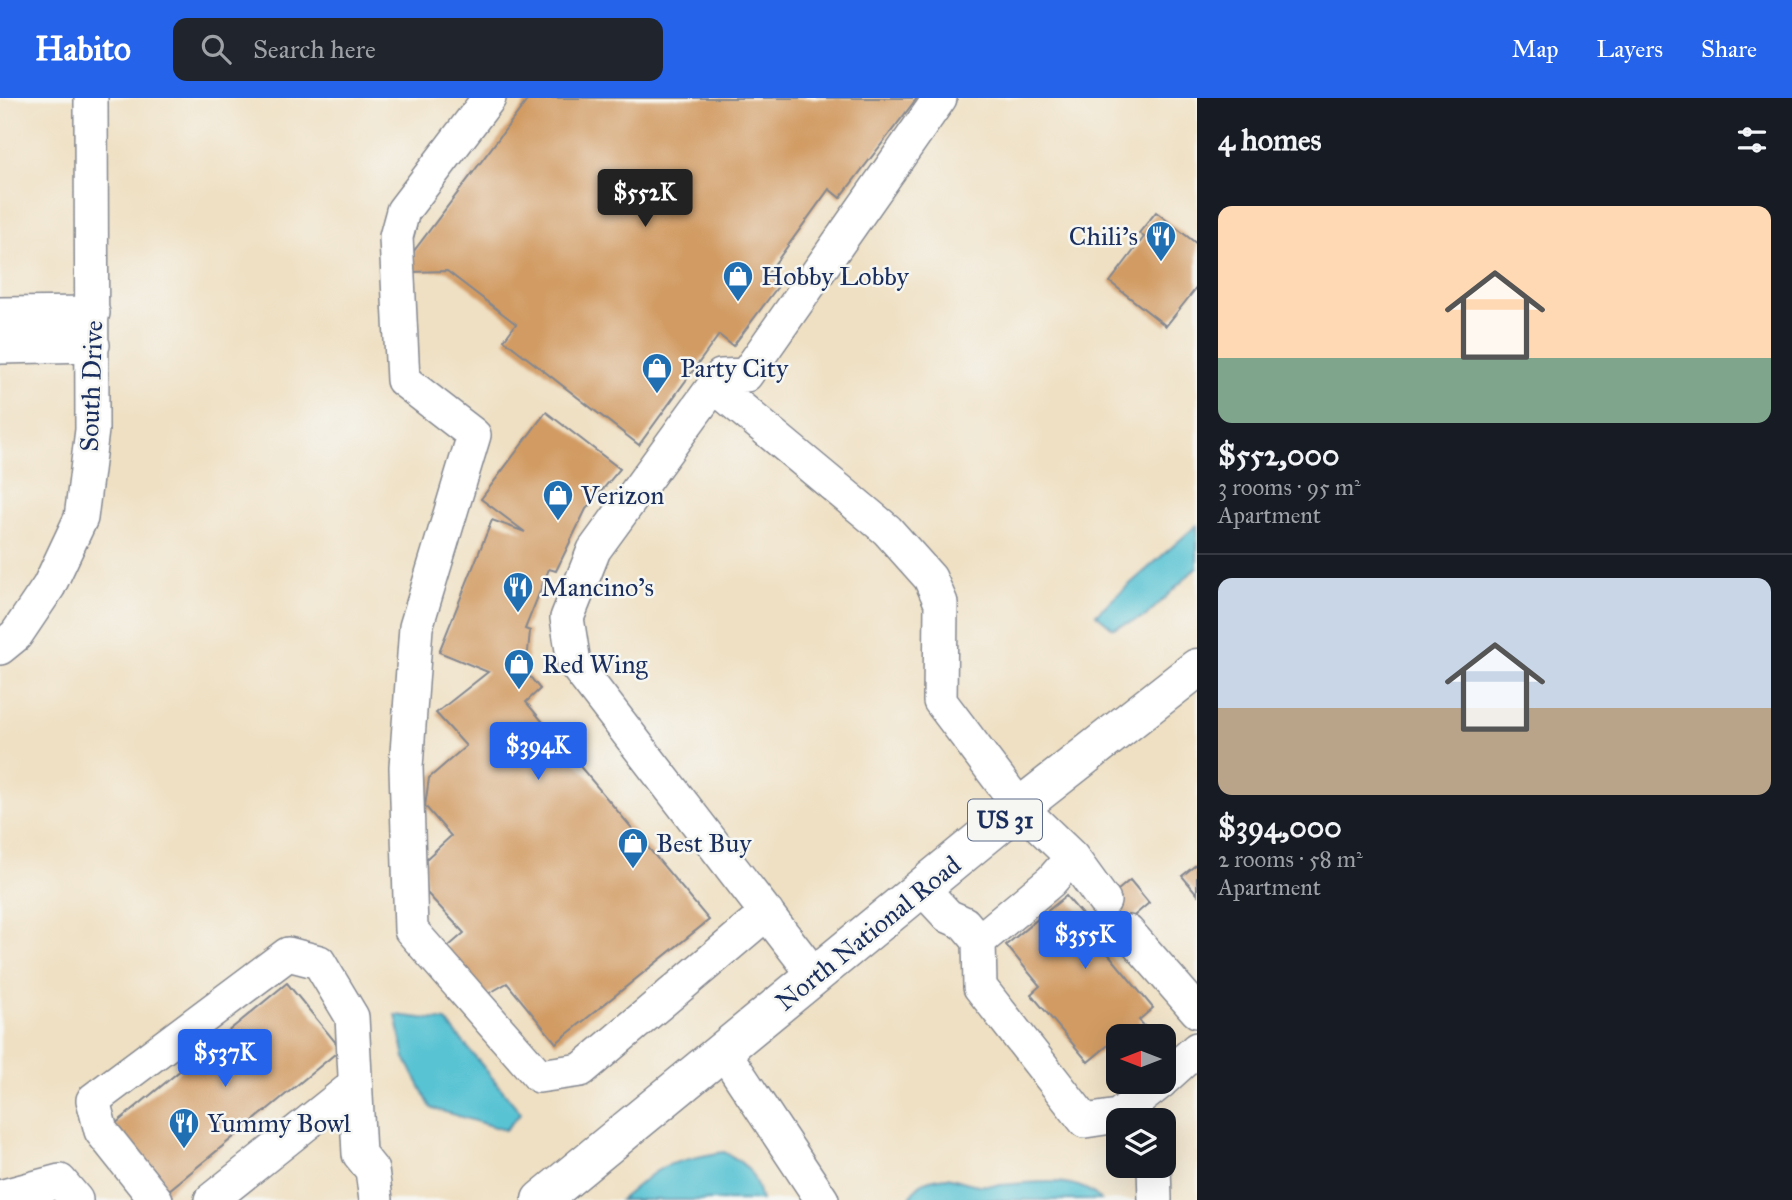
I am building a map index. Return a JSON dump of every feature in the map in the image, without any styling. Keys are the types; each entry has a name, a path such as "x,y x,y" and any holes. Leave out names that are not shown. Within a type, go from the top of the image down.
{"main road":[{"name":"North National Road","path":"541,1200 1020,807 1197,668"}],"street":[{"name":"South Drive","path":"0,648 16,635 50,586 81,517 92,429 91,98"},
{"path":"489,98 403,211 396,237 403,380 474,435 416,627 406,767 411,930 539,1076 581,1070 767,913"},
{"path":"816,976 574,663 567,618 594,550 722,376 746,375 940,98"},
{"path":"0,314 93,313"},
{"path":"0,347 93,345"},
{"path":"714,386 887,530 930,578 941,603 943,678 940,701 1020,807 1072,857 1104,901"},
{"path":"979,941 1051,881 1072,857"},
{"path":"922,888 948,916 964,923 979,941 980,987 1085,1121 1118,1116 1155,1094"},
{"path":"1128,932 1197,1011"},
{"path":"156,1200 102,1131 93,1100 288,954 319,962 352,1017 359,1154 372,1170 376,1200"},
{"path":"1176,1072 1197,1049"},
{"path":"724,1052 822,1200"},
{"path":"211,1200 355,1085"},
{"path":"1154,1178 1155,1200"},
{"path":"0,1197 60,1181 76,1200"}],"water":[{"path":"1197,525 1197,567 1145,617 1113,628 1096,614"},
{"path":"396,1015 446,1021 521,1113 505,1130 431,1108 405,1058"},
{"path":"724,1152 749,1171 761,1200 620,1200 665,1166"},
{"path":"947,1177 979,1185 1059,1182 1089,1191 1101,1200 909,1200 923,1182"}],"building":[{"path":"529,98 917,98 840,198 829,189 766,276 779,285 733,346 719,335 639,445 504,340 516,324 447,271 411,272 414,251"},
{"name":"Chili's","path":"1156,212 1197,244 1197,287 1166,326 1110,282 1144,237 1139,233"},
{"path":"546,412 620,469 586,509 556,571 549,569 525,629 530,631 526,672 540,689 526,702 709,920 556,1043 507,983 481,998 442,952 464,933 427,893 424,861 451,836 425,806 429,778 466,746 436,713 488,672 439,652 492,520 525,532 481,499"},
{"path":"1197,864 1197,894 1182,876"},
{"path":"1130,880 1149,903 1128,921 1133,928 1106,951 1153,1008 1139,1020 1142,1024 1106,1024 1106,1047 1088,1062 1031,994 1040,986 1006,945 1066,896 1090,924 1103,913 1098,907"},
{"path":"287,983 341,1049 163,1195 109,1129"}],"place":[{"name":"Chili's","path":"1161,263"},
{"name":"Hobby Lobby","path":"738,303"},
{"name":"Party City","path":"657,395"},
{"name":"Verizon","path":"558,522"},
{"name":"Mancino's","path":"518,614"},
{"name":"Red Wing","path":"519,691"},
{"name":"Best Buy","path":"633,870"},
{"name":"Yummy Bowl","path":"184,1150"}]}
